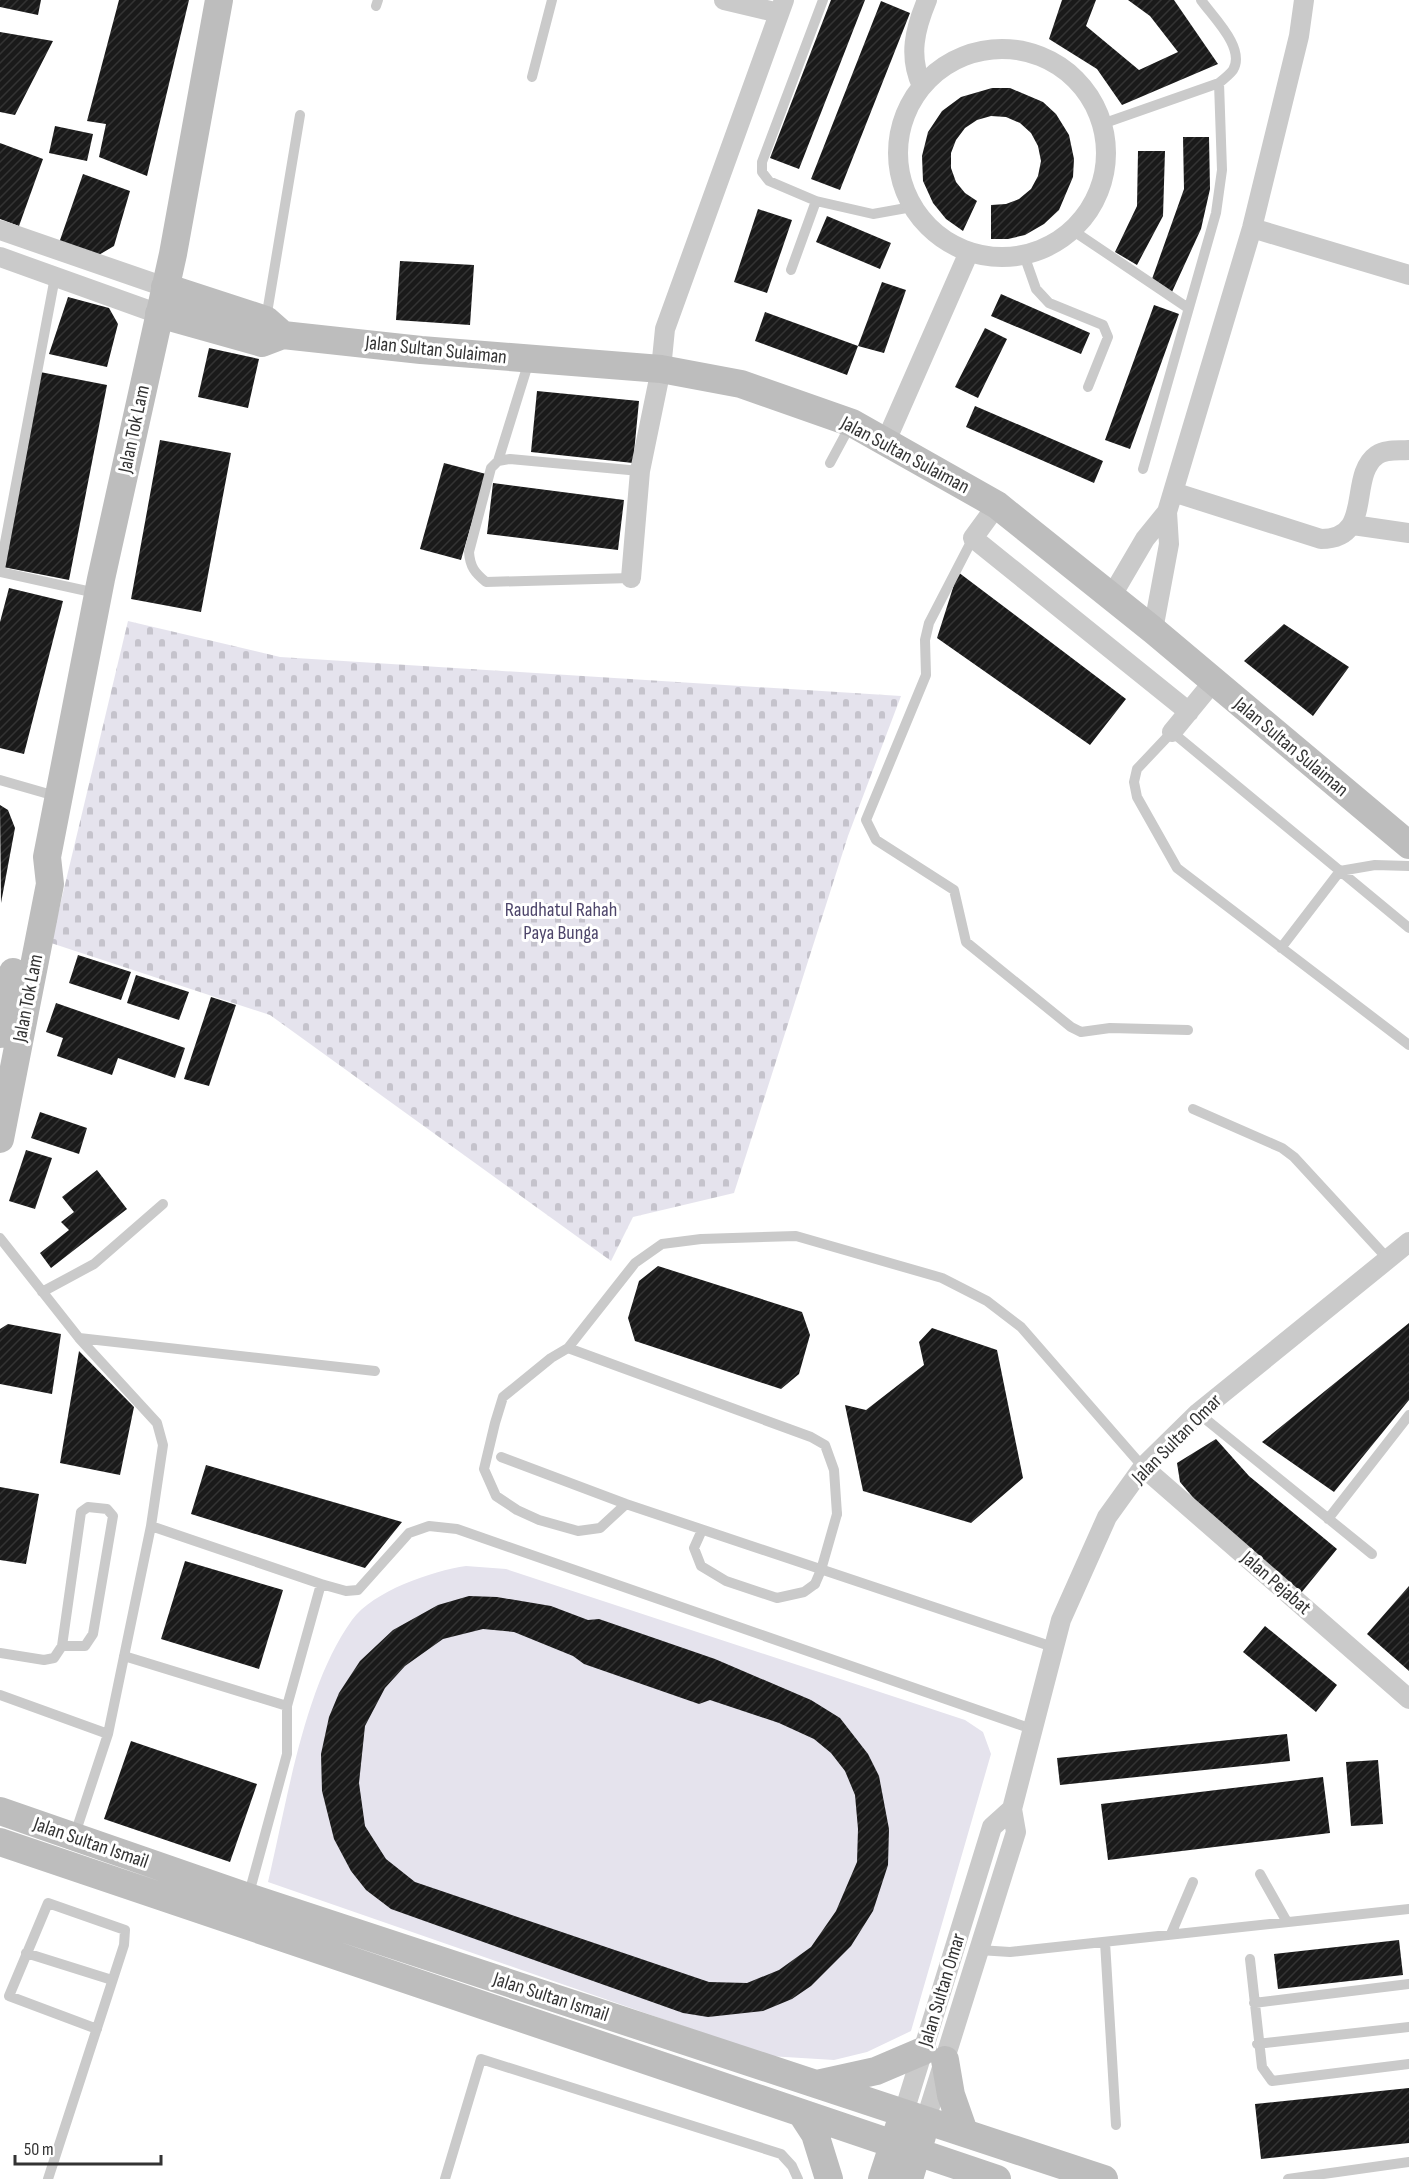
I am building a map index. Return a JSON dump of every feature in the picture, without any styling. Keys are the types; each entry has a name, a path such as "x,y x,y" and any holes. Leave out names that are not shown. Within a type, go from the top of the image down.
{"street":[{"name":"Jalan Tok Lam","path":"1,1133 50,884 47,857 98,594 151,352 165,306 219,0"},
{"path":"631,578 640,471 661,369 665,329 781,6 724,0"},
{"path":"922,86 913,57 914,39 927,0"},
{"path":"1153,630 1169,544 1167,512 1252,228 1299,36 1304,0"},
{"path":"1011,49 1035,55 1058,65 1077,81 1092,101 1102,124 1107,152 1103,181 1091,208 1072,230 1041,250 1024,255 996,257 969,252 947,242 927,226 912,207 903,188 898,167 897,145 901,124 909,104 922,86 940,69 962,57 986,50 1011,49"},
{"path":"1252,228 1409,275"},
{"path":"0,230 165,306"},
{"path":"886,441 969,252"},
{"path":"173,254 177,275 192,296"},
{"path":"0,257 55,277 165,306"},
{"name":"Jalan Sultan Sulaiman","path":"165,306 192,296 275,327 530,360 661,369 741,384 852,423 997,505 1153,630 1409,845"},
{"name":"Jalan Sultan Sulaiman","path":"165,306 208,327 262,342 275,327"},
{"path":"151,352 177,336 208,327"},
{"path":"1173,492 1321,539 1334,539 1353,525 1366,470 1377,455 1389,451 1409,450"},
{"path":"997,505 973,538 1189,712"},
{"path":"1111,597 1145,539 1167,512"},
{"path":"1353,525 1409,533"},
{"path":"1172,732 1213,682"},
{"name":"Jalan Tok Lam","path":"0,1033 31,880 47,857"},
{"name":"Jalan Sultan Omar","path":"915,2116 934,2056 979,1950 1016,1832 1012,1809 1061,1620 1107,1517 1143,1467 1198,1413 1409,1242"},
{"name":"Jalan Pejabat","path":"1143,1467 1409,1699"},
{"name":"Jalan Sultan Omar","path":"934,2056 956,1944 992,1827 1012,1809"},
{"name":"Jalan Sultan Ismail","path":"0,1811 248,1897 1104,2179"},
{"name":"Jalan Sultan Ismail","path":"0,1842 802,2114 907,2159 997,2179"},
{"path":"956,1944 979,1950"},
{"path":"815,2084 934,2056 964,2132"},
{"path":"802,2114 815,2134 829,2179"},
{"path":"882,2179 907,2159 915,2116"}],"lane":[{"path":"532,77 552,0"},
{"path":"823,0 762,162 762,172 769,181 816,201 873,214 896,212 912,207"},
{"path":"1102,124 1220,83 1233,69 1236,59 1234,47 1201,0"},
{"path":"1143,469 1216,213 1222,170 1220,83"},
{"path":"275,327 300,115"},
{"path":"791,270 816,201"},
{"path":"1072,230 1188,308"},
{"path":"1024,255 1036,289 1049,303 1103,325 1107,330 1108,337 1088,387"},
{"path":"55,277 0,570 98,594"},
{"path":"530,360 498,461 491,468 469,552 470,564 486,582 631,578"},
{"path":"830,463 852,423"},
{"path":"498,461 510,459 640,471"},
{"path":"973,538 929,623 925,640 926,675 866,820 876,840 954,890 966,942 1071,1027 1081,1032 1110,1028 1188,1030"},
{"path":"1409,928 1172,732 1137,769 1134,782 1137,797 1177,868 1409,1045"},
{"path":"0,780 59,797"},
{"path":"1281,948 1340,871 1375,865 1409,866"},
{"path":"1193,1109 1282,1148 1388,1259"},
{"path":"42,1292 94,1264 164,1204"},
{"path":"626,1504 600,1528 578,1531 539,1520 496,1496 484,1469 503,1397 550,1358 568,1348 636,1263 662,1244 701,1239 796,1236 942,1278 987,1301 1021,1327 1143,1467"},
{"path":"0,1238 79,1338 157,1423 164,1445 151,1526 108,1734 74,1837"},
{"path":"79,1338 375,1371"},
{"path":"568,1348 811,1437 825,1445 834,1470 837,1514 821,1570 815,1584 804,1592 777,1598 726,1581 701,1566 694,1548 702,1530"},
{"path":"1198,1413 1372,1554"},
{"path":"1328,1519 1409,1415"},
{"path":"501,1457 626,1504 1053,1647"},
{"path":"0,1653 44,1660 54,1658 62,1646 81,1512 88,1507 107,1509 113,1516 93,1634 85,1646 62,1646"},
{"path":"151,1526 346,1591 358,1590 409,1533 429,1526 457,1529 1032,1729"},
{"path":"248,1897 287,1754 287,1706 321,1584"},
{"path":"124,1656 287,1706"},
{"path":"0,1695 108,1734"},
{"path":"1260,1874 1287,1922"},
{"path":"1171,1935 1193,1882"},
{"path":"48,2179 112,1980 125,1930 48,1903 9,1996 96,2029"},
{"path":"979,1950 1010,1952 1409,1909"},
{"path":"1105,1942 1116,2125"},
{"path":"26,1953 112,1980"},
{"path":"1250,1959 1257,2044 1262,2067 1272,2081 1409,2064"},
{"path":"1254,2003 1409,1984"},
{"path":"1257,2044 1409,2027"},
{"path":"445,2179 481,2059 781,2154 792,2166 798,2179"},
{"path":"1288,2179 1409,2162"}],"green space":[{"name":"Raudhatul Rahah Paya Bunga","path":"128,621 280,657 901,696 848,836 734,1193 633,1217 611,1261 270,1015 51,943"},
{"path":"466,1566 506,1569 965,1720 983,1732 991,1754 911,2031 867,2052 834,2060 769,2056 268,1882 299,1746 321,1678 335,1647 352,1620 388,1591 437,1572"}],"building":[{"path":"0,0 41,0 38,15 0,7"},
{"path":"119,0 189,0 147,176 99,157 106,124 87,121"},
{"path":"831,0 865,0 799,169 770,158"},
{"path":"1062,0 1096,0 1086,26 1139,70 1178,52 1150,16 1128,0 1174,0 1218,64 1122,105 1097,69 1049,39"},
{"path":"881,1 910,13 840,190 811,179"},
{"path":"0,32 53,41 15,115 0,112"},
{"path":"992,88 1010,88 1043,102 1056,114 1069,135 1074,159 1073,177 1059,210 1044,224 1025,235 1008,239 991,239 991,205 1006,204 1019,199 1031,189 1038,176 1041,161 1038,146 1031,133 1020,123 1006,117 991,116 977,120 965,128 956,140 951,153 951,168 956,182 965,193 977,201 963,231 946,219 933,203 923,181 922,156 928,132 942,111 961,97"},
{"path":"55,126 93,134 87,161 49,153"},
{"path":"1183,137 1209,137 1210,189 1201,229 1172,292 1152,279 1184,189"},
{"path":"0,143 43,159 19,226 0,219"},
{"path":"1138,151 1165,151 1163,216 1137,265 1115,252 1137,206"},
{"path":"83,174 130,191 114,246 97,256 59,243"},
{"path":"758,209 792,220 767,293 734,282"},
{"path":"827,216 891,243 880,269 816,242"},
{"path":"400,261 474,265 470,325 396,320"},
{"path":"882,282 906,290 884,353 858,346"},
{"path":"1001,294 1090,333 1081,354 991,316"},
{"path":"68,297 109,308 118,324 107,367 49,354"},
{"path":"1154,305 1179,314 1130,449 1105,440"},
{"path":"765,312 858,346 847,375 755,341"},
{"path":"985,328 1007,339 978,398 955,387"},
{"path":"209,348 259,359 248,408 198,397"},
{"path":"40,372 107,385 69,580 3,567"},
{"path":"537,391 639,401 633,463 531,452"},
{"path":"975,406 1103,461 1094,483 966,427"},
{"path":"160,440 231,453 201,612 131,599"},
{"path":"444,463 486,474 461,560 420,549"},
{"path":"493,483 624,500 618,550 487,534"},
{"path":"958,572 1126,699 1090,745 937,638"},
{"path":"9,588 63,601 24,754 0,748 0,622"},
{"path":"1284,624 1349,667 1313,716 1244,661"},
{"path":"0,805 8,810 15,828 1,903"},
{"path":"78,955 131,972 121,1000 69,983"},
{"path":"136,975 189,992 179,1020 127,1003"},
{"path":"211,997 236,1005 209,1086 184,1079"},
{"path":"56,1003 185,1048 175,1078 118,1058 112,1075 57,1056 63,1038 46,1032"},
{"path":"40,1112 87,1128 79,1154 31,1138"},
{"path":"26,1150 52,1158 35,1209 9,1201"},
{"path":"97,1170 127,1209 51,1268 40,1253 69,1230 61,1222 74,1212 62,1197"},
{"path":"658,1266 802,1312 810,1335 799,1374 781,1389 635,1341 628,1318 639,1281"},
{"path":"1409,1323 1409,1400 1334,1492 1262,1442"},
{"path":"8,1324 61,1334 52,1394 0,1384 0,1329"},
{"path":"932,1328 997,1350 1023,1478 971,1523 863,1491 845,1405 866,1410 924,1365 919,1342"},
{"path":"79,1351 134,1407 120,1475 60,1463"},
{"path":"1216,1439 1249,1476 1337,1549 1301,1593 1212,1520 1180,1482 1177,1463"},
{"path":"206,1465 402,1522 365,1568 191,1514"},
{"path":"0,1487 39,1494 26,1564 0,1560"},
{"path":"185,1561 283,1590 259,1669 161,1639"},
{"path":"1409,1586 1409,1671 1367,1634"},
{"path":"469,1596 497,1597 551,1606 588,1620 599,1619 715,1659 811,1700 840,1718 868,1754 879,1776 889,1829 888,1865 873,1911 851,1946 811,1986 792,1999 763,2011 708,2017 683,2013 391,1909 366,1890 351,1871 334,1839 322,1791 321,1754 329,1717 339,1693 360,1661 393,1630 438,1605","holes":["483,1629 514,1632 573,1656 584,1664 699,1704 710,1700 779,1723 814,1739 831,1753 845,1771 855,1795 858,1829 857,1862 836,1911 811,1947 779,1970 747,1983 709,1982 415,1882 386,1859 365,1826 359,1783 365,1726 385,1688 405,1666 443,1639"]},
{"path":"1265,1626 1337,1685 1316,1712 1243,1652"},
{"path":"1287,1734 1290,1761 1060,1785 1057,1758"},
{"path":"131,1741 257,1784 230,1862 104,1819"},
{"path":"1378,1760 1383,1824 1351,1826 1346,1762"},
{"path":"1323,1777 1330,1833 1108,1860 1101,1804"},
{"path":"1399,1940 1403,1975 1278,1989 1274,1954"},
{"path":"1409,2088 1409,2143 1261,2159 1255,2104"}]}
